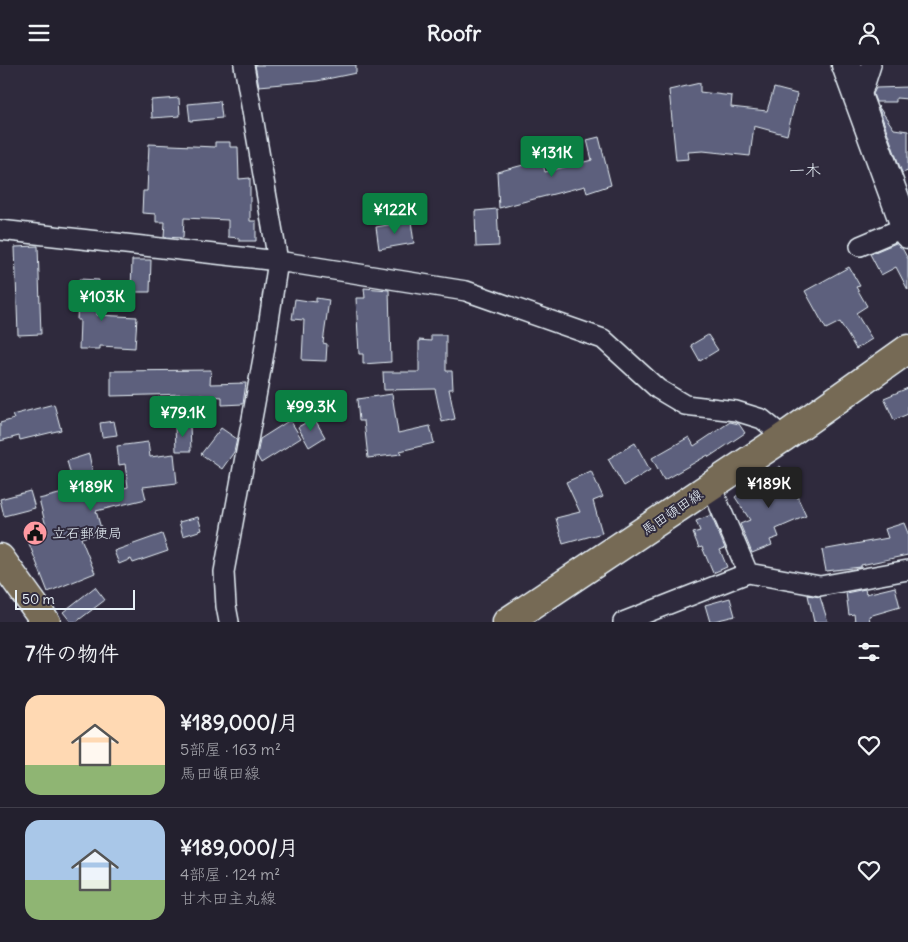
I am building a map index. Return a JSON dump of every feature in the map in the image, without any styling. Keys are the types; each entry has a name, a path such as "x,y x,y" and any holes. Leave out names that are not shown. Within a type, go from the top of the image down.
{"main road":[{"path":"846,65 859,102 900,192 907,230"},
{"name":"馬田頓田線","path":"507,622 784,437 908,349"},
{"path":"0,559 46,622"}],"street":[{"path":"229,622 224,572 264,353 278,261 244,65"},
{"path":"859,102 871,65"},
{"path":"0,230 278,261 405,280 474,294 603,339 658,389 685,405 736,411 754,416 762,419 784,437"},
{"path":"860,245 907,230"},
{"path":"711,486 748,573"},
{"path":"623,622 748,573 820,585 908,570"}],"building":[{"path":"255,65 356,65 356,73 317,81 259,86"},
{"path":"700,83 700,92 732,96 731,107 767,111 774,88 797,94 787,135 754,126 750,156 703,151 688,152 689,159 676,160 669,90"},
{"path":"908,87 908,99 896,98 896,102 876,102 873,94 876,88"},
{"path":"179,98 180,116 152,118 151,100"},
{"path":"220,101 222,118 190,121 188,104"},
{"path":"878,106 894,129 908,131 908,171 902,173"},
{"path":"599,137 611,185 587,193 585,186 499,208 497,172 542,160 545,172 592,160 587,140"},
{"path":"215,142 230,142 230,147 238,147 239,179 250,178 250,221 256,221 256,241 239,241 239,238 228,237 228,220 184,218 183,238 164,237 165,222 156,222 156,214 142,213 143,191 147,191 149,144 215,147"},
{"path":"497,209 499,246 476,247 475,211"},
{"path":"411,221 414,243 379,249 376,227"},
{"path":"896,243 902,248 908,259 908,290 896,267 881,275 870,254"},
{"path":"38,246 41,334 18,335 15,247"},
{"path":"132,260 151,260 150,292 131,292"},
{"path":"849,267 860,286 856,287 867,306 856,313 872,339 856,349 840,322 826,329 805,291"},
{"path":"79,279 99,280 97,315 137,317 135,348 100,346 100,349 79,349 80,320 77,320"},
{"path":"364,288 389,290 391,362 363,364 363,354 359,354 356,298 365,298"},
{"path":"316,298 329,300 323,343 327,344 326,361 302,360 304,320 292,319 295,299 316,302"},
{"path":"431,335 446,335 446,371 452,371 453,389 449,389 455,419 442,422 435,389 384,390 383,372 419,372 419,340 431,341"},
{"path":"708,335 718,350 700,361 691,345"},
{"path":"211,370 210,384 246,383 243,404 222,405 222,397 187,394 111,396 111,371"},
{"path":"908,388 908,414 894,420 884,398"},
{"path":"392,394 398,433 430,426 434,443 400,451 401,454 368,458 364,421 359,421 357,399"},
{"path":"54,404 61,430 20,440 19,436 0,441 0,423 14,419 12,415"},
{"path":"314,418 325,437 309,447 298,427"},
{"path":"290,420 301,438 261,463 257,456 260,439"},
{"path":"114,421 117,435 102,437 100,423"},
{"path":"730,422 739,424 745,433 709,457 708,455 664,480 652,458 689,437 694,446"},
{"path":"175,425 190,425 191,451 176,451"},
{"path":"221,428 237,439 234,452 222,469 201,454"},
{"path":"148,442 150,457 174,454 177,483 143,487 146,499 96,511 102,532 81,538 95,573 48,592 28,541 48,534 39,499 75,490 67,461 89,454 97,494 128,487 125,464 119,465 117,446"},
{"path":"635,443 650,470 624,486 608,459"},
{"path":"780,466 791,483 806,516 776,529 779,537 770,540 772,545 752,553 740,524 750,520 735,497"},
{"path":"591,471 603,497 593,501 602,533 563,544 556,518 580,512 566,482"},
{"path":"30,491 35,508 4,516 0,499"},
{"path":"711,515 725,548 720,550 727,567 713,573 702,547 699,548 693,533 700,531 696,521"},
{"path":"198,517 202,530 183,536 179,522"},
{"path":"904,523 908,533 908,555 861,565 861,567 826,571 822,550 888,538 885,529"},
{"path":"162,534 168,551 133,563 131,559 119,564 114,551"},
{"path":"95,587 105,600 76,622 71,622 63,612"},
{"path":"895,587 900,607 869,616 870,622 855,622 854,614 849,615 846,593 865,589 866,594"},
{"path":"808,595 820,597 828,622 814,622"},
{"path":"730,598 735,616 710,622 705,605"}],"place":[{"name":"立石郵便局","path":"35,533"}],"district":[{"name":"一木","path":"805,170"}]}
